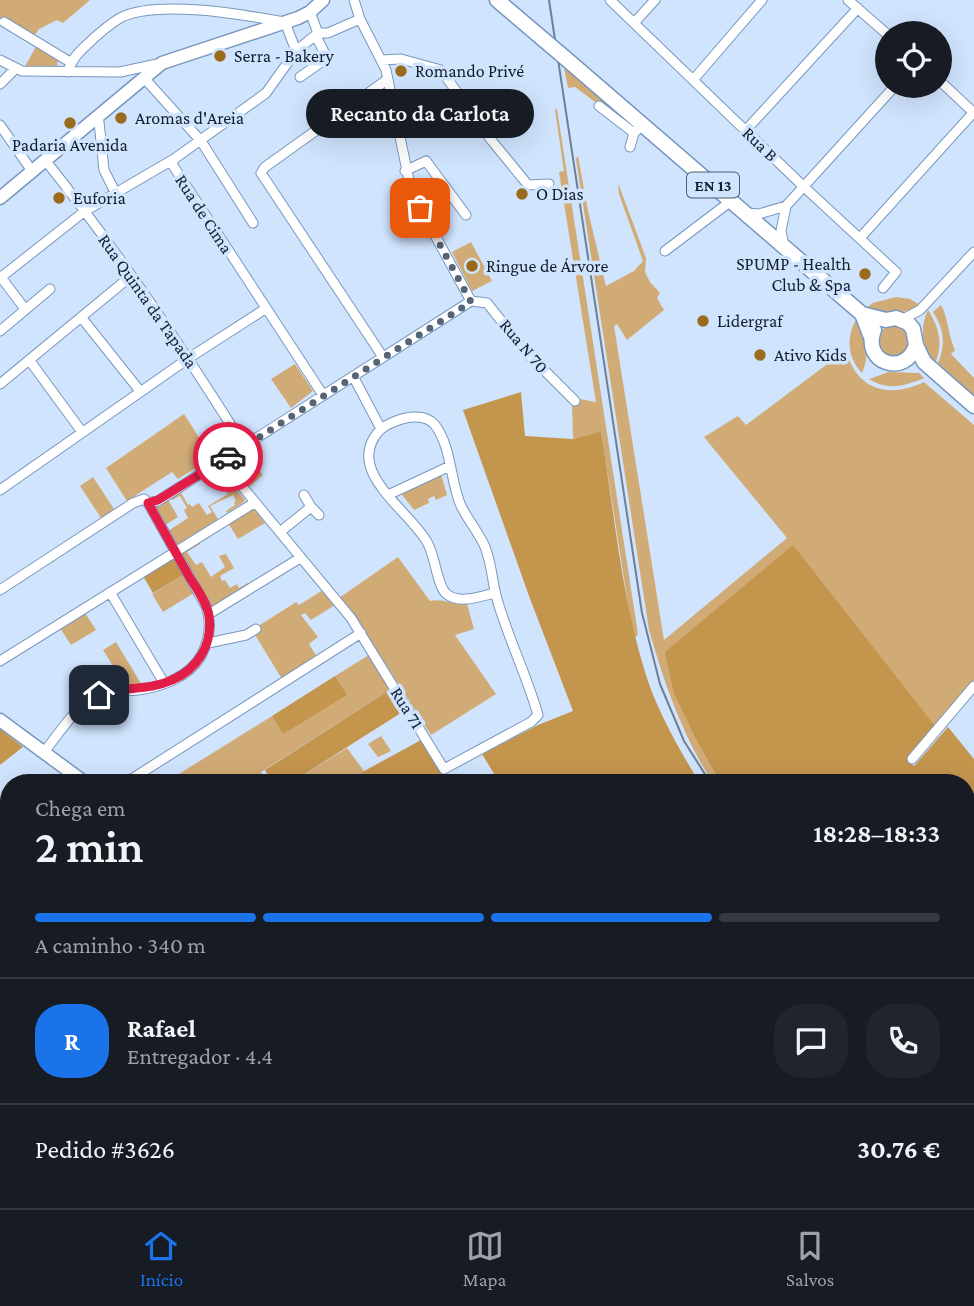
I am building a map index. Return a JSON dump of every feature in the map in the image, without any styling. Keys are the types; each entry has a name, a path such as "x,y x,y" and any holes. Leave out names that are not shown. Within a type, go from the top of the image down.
{"main road":[{"name":"EN 13","path":"497,0 564,57 638,129 731,201 862,314 886,320 901,320"},
{"name":"EN 13","path":"862,314 871,337 871,345 879,359 886,363 902,362 919,368 974,416"},
{"path":"871,337 874,330 886,320"},
{"path":"901,320 913,329 916,345 924,362 974,406"},
{"path":"902,362 911,355 916,345"}],"street":[{"path":"0,60 22,71 69,67 121,72 162,63 285,22 310,12 323,0"},
{"path":"148,503 158,500 221,461 471,302 420,208 405,171 388,79 354,0"},
{"name":"Rua B","path":"610,0 803,186 897,272 883,288"},
{"path":"634,23 655,0"},
{"path":"693,80 762,0"},
{"path":"848,0 875,23"},
{"path":"745,131 858,8"},
{"path":"69,67 103,30 125,16 142,10 195,9 285,22"},
{"path":"300,77 327,58 310,12"},
{"name":"Rua de Cima","path":"323,396 172,164 174,159 266,93 296,51 317,35 360,19"},
{"path":"4,22 69,67"},
{"path":"285,22 296,51"},
{"path":"381,60 401,59 440,71 528,185 549,184"},
{"path":"0,207 162,63"},
{"path":"0,84 15,69"},
{"path":"145,79 201,141 253,223"},
{"path":"383,357 261,173 265,167 388,79"},
{"path":"0,198 99,122 132,90"},
{"path":"860,238 974,113 952,92"},
{"path":"764,229 768,220 782,210 884,98"},
{"path":"599,106 638,129 630,147"},
{"path":"99,122 104,170 115,192"},
{"path":"0,125 32,171"},
{"path":"25,309 0,277 85,211 174,159"},
{"path":"405,171 426,161 466,215"},
{"name":"Rua Quinta da Tapada","path":"47,163 85,211 189,358 244,446"},
{"path":"665,251 731,201"},
{"path":"745,213 759,214 782,210"},
{"path":"782,210 780,231 784,246"},
{"path":"901,320 920,310 974,252"},
{"path":"0,384 131,276"},
{"path":"0,331 50,289"},
{"name":"Rua N 70","path":"471,302 487,303 527,353 575,401"},
{"path":"2,486 265,309"},
{"path":"913,329 920,310"},
{"path":"81,317 140,391"},
{"path":"30,361 82,432"},
{"path":"353,376 381,429 371,443 368,461 376,479 429,544 443,592 451,598 460,599 495,593"},
{"name":"Rua 71","path":"221,461 351,618 444,769 531,722 538,715 495,593 486,549 461,506 443,440 425,418 409,417 381,429"},
{"path":"388,495 450,466"},
{"path":"304,495 318,515"},
{"path":"0,590 139,499 144,499 176,551 209,614 208,643 194,666 164,683 137,690 110,691 91,699 44,752"},
{"path":"0,661 254,503"},
{"path":"280,532 311,507"},
{"path":"209,614 300,558"},
{"path":"110,593 164,683"},
{"path":"208,643 246,635 256,629"},
{"path":"140,774 361,633"},
{"path":"912,759 974,686"},
{"path":"0,720 73,774"}],"shaded area":[{"path":"0,0 90,0 63,23 57,20 39,29 34,36 5,17 0,23"},
{"path":"37,45 58,57 57,68 24,68"},
{"path":"564,67 635,127 630,128 575,87 568,88"},
{"path":"557,109 638,634 635,638 601,431 573,439 572,403 579,399 596,402 559,172 564,171"},
{"path":"578,156 606,286 634,271 643,261 619,194 618,183 646,258 645,272 660,293 657,298 664,310 627,340 617,324 614,326 664,640 787,538 704,437 738,416 746,425 846,350 857,374 866,382 887,390 898,390 924,382 974,425 974,680 935,726 674,694 715,774 707,774 674,705 649,630 576,159"},
{"name":"Ringue de Árvore","path":"471,242 492,281 472,291 452,252"},
{"path":"896,297 910,299 920,305 894,313 866,308 873,303"},
{"path":"941,305 955,350 951,354 974,378 974,396 938,363 943,337 933,312"},
{"path":"928,310 939,337 935,364 923,338 923,324"},
{"path":"857,318 866,352 862,373 853,361 850,347 851,332"},
{"path":"894,325 905,330 910,341 905,352 894,357 883,352 878,341 883,330"},
{"path":"295,364 313,391 291,408 271,379"},
{"path":"889,372 919,373 924,378 897,386 883,385 869,379"},
{"path":"521,392 525,436 573,439 601,431 624,583 637,643 662,715 694,774 494,774 482,754 538,725 573,711 463,410"},
{"path":"184,414 212,458 178,479 172,472 127,501 106,468"},
{"path":"244,450 263,475 248,488 229,466 231,459"},
{"path":"217,468 244,502 227,513 226,511 235,505 233,495 210,506 218,519 178,544 175,543 168,531 188,518 184,510 187,508 180,496 172,500 170,497 180,491 188,505 192,507 199,503 207,515 212,512 208,506 228,494 225,488 228,486 215,469"},
{"path":"441,474 447,495 436,500 434,496 428,499 429,503 414,510 400,492"},
{"path":"93,477 114,509 101,518 80,486"},
{"path":"167,498 178,517 165,525 155,508"},
{"path":"251,508 265,523 238,539 228,523"},
{"path":"199,541 200,544 187,552 196,565 202,562 211,577 225,567 219,556 226,554 234,568 220,576 222,581 225,580 230,588 237,584 239,588 248,583 250,586 215,608 211,606 182,554 182,551"},
{"path":"793,545 935,726 907,760 914,766 948,727 974,759 974,774 715,774 674,694 665,652"},
{"path":"398,557 430,601 467,604 474,629 455,635 496,694 431,735 362,627 339,598"},
{"path":"174,559 183,575 153,593 143,576"},
{"path":"183,575 194,593 163,612 152,594"},
{"path":"323,590 335,605 311,620 305,613 301,615 318,637 309,644 317,657 282,679 252,630 296,602 299,605"},
{"path":"85,613 96,630 71,645 60,628"},
{"path":"116,642 142,685 125,685 103,650"},
{"path":"369,655 391,689 261,772 262,774 179,774 272,716 283,733 346,695 335,676"},
{"path":"335,676 347,695 283,734 272,716"},
{"path":"391,689 404,711 305,774 267,774 265,770"},
{"path":"0,729 23,747 0,765"},
{"path":"381,736 391,751 378,757 368,744"},
{"path":"421,740 441,774 359,774"},
{"path":"347,748 364,771 359,774 305,774"}],"tram line":[{"path":"549,0 642,613 660,684 684,741 705,774"}],"way so far":[{"path":"228,457 471,302 420,208"}],"place":[{"name":"Serra - Bakery","path":"220,56"},
{"name":"Romando Privé","path":"401,71"},
{"name":"Aromas d'Areia","path":"121,118"},
{"name":"Padaria Avenida","path":"70,123"},
{"name":"O Dias","path":"522,194"},
{"name":"Euforia","path":"59,198"},
{"name":"Recanto da Carlota","path":"420,208"},
{"name":"Ringue de Árvore","path":"472,266"},
{"name":"SPUMP - Health Club & Spa","path":"865,274"},
{"name":"Lidergraf","path":"703,321"},
{"name":"Ativo Kids","path":"760,355"}],"route":[{"path":"99,695 110,691 137,690 171,681 194,666 208,643 209,614 206,606 148,503 158,500 228,457"}]}
